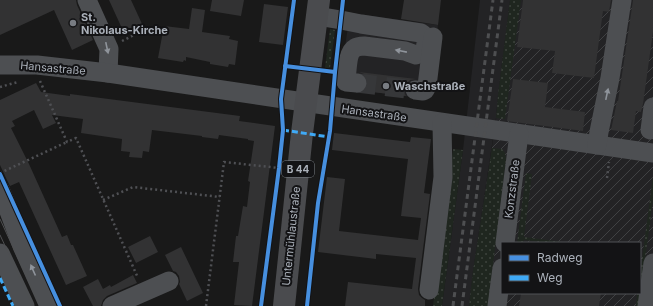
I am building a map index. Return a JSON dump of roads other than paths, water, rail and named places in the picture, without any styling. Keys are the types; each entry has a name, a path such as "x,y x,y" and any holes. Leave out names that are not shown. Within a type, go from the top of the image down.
{"main road":[{"name":"Untermühlaustraße","path":"284,306 306,103 318,9"}],"street":[{"path":"87,0 109,49 108,73"},
{"path":"598,139 610,78 622,0"},
{"path":"318,9 341,20 421,33 425,35 427,39 425,50 416,55 405,51 364,46 354,48 349,56 346,82 357,83"},
{"path":"318,9 426,27 431,31 433,36 427,86 423,91 415,90"},
{"name":"Hansastraße","path":"0,65 38,65 108,73 519,134 598,139 653,153"},
{"path":"650,130 653,107"},
{"path":"429,290 443,177 442,123"},
{"name":"Konzstraße","path":"505,242 519,134"},
{"path":"0,189 22,246 49,306"},
{"path":"0,253 25,306"},
{"path":"647,306 653,264"},
{"path":"497,306 501,276"},
{"path":"112,306 169,281"}],"tunnel":[{"path":"357,83 415,90"}],"tram line":[{"path":"0,219 40,306"},
{"path":"0,235 33,306"}],"railway":[{"path":"453,306 493,0"},
{"path":"462,306 502,0"}],"place":[{"name":"St. Nikolaus-Kirche","path":"73,23"},
{"name":"Waschstraße","path":"386,86"}]}
